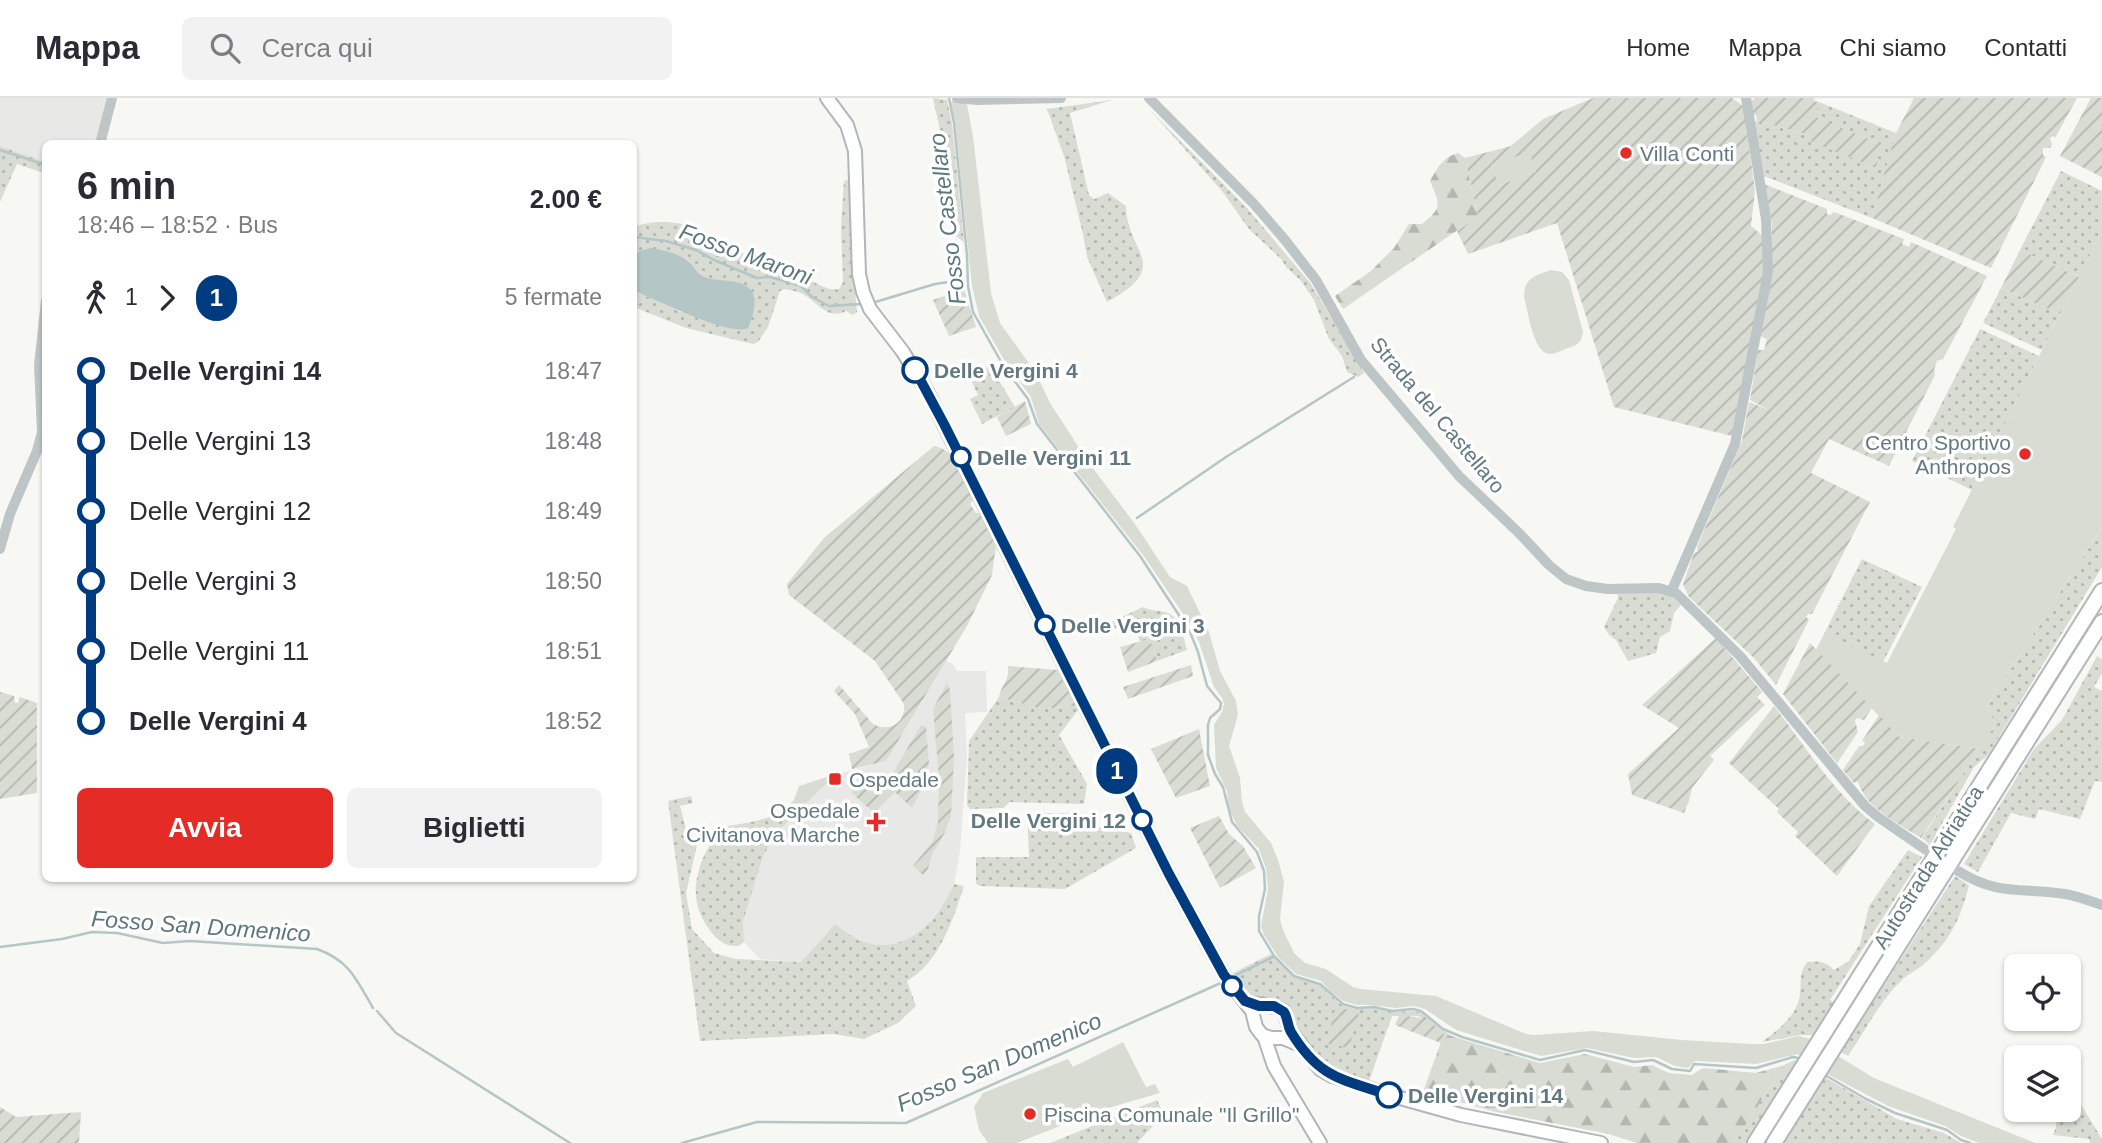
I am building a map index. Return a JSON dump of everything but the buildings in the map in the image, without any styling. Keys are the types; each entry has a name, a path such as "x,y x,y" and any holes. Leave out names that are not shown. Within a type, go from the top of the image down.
{"highway":[{"name":"Autostrada Adriatica","path":"1755,1143 2102,591"},
{"name":"Autostrada Adriatica","path":"1774,1143 2102,622"}],"main road":[{"path":"827,98 847,125 855,151 859,274 870,309 903,352 928,393 1169,874 1227,979 1245,1001 1256,1020 1258,1031 1301,1046"},
{"path":"1245,1001 1255,1005 1274,1006 1284,1012 1287,1016 1284,1032 1273,1037"},
{"path":"1256,1020 1259,1012 1268,1006"},
{"path":"1287,1024 1320,1069 1332,1076 1461,1115 1601,1143"},
{"path":"1273,1037 1270,1054 1274,1066 1320,1143"}],"street":[{"path":"101,140 112,98"},
{"path":"957,98 1060,98"},
{"name":"Strada del Castellaro","path":"1149,98 1254,204 1285,240 1316,280 1362,359 1459,476 1549,565 1566,579 1586,586 1672,590"},
{"path":"1746,98 1766,219 1768,272 1735,444 1672,590 1740,656 1865,806 1926,850"},
{"path":"0,550 10,514 37,451 42,432 39,365 42,338"},
{"path":"1958,871 1979,883 2000,890 2065,894 2102,905"}],"shaded area":[{"path":"0,98 108,98 96,140 42,140 42,161 0,146"},
{"path":"651,248 667,251 691,264 704,277 743,284 754,296 753,315 748,328 725,327 709,322 637,292 637,254"},
{"name":"Ospedale Civitanova Marche","path":"946,661 953,664 957,671 986,671 987,712 965,713 967,758 960,851 954,884 947,901 924,928 900,943 884,946 867,943 848,935 835,924 801,962 760,959 744,942 743,921 764,854 778,833 836,774 886,761"}],"green space":[{"path":"933,98 947,100 952,123 964,242 956,236 951,227 940,130"},
{"path":"954,98 967,104 991,293 1000,323 1036,373 1050,403 1089,463 1135,524 1170,577 1187,586 1209,632 1220,671 1236,701 1238,715 1229,746 1240,778 1242,802 1245,812 1271,843 1278,860 1284,882 1280,919 1294,953 1305,963 1326,969 1353,987 1436,996 1526,1034 1593,1031 1751,1044 1764,1044 1799,1036 1810,1039 1874,1078 2035,1143 1979,1143 1945,1126 1888,1106 1831,1076 1798,1054 1756,1064 1695,1061 1688,1068 1675,1066 1656,1057 1634,1058 1587,1048 1541,1056 1456,1030 1425,1009 1414,1006 1396,1008 1357,1005 1343,1001 1321,981 1296,974 1278,957 1261,926 1268,889 1266,869 1259,849 1237,826 1229,809 1227,791 1216,768 1214,725 1224,704 1214,687 1199,642 1190,624 1143,555 1039,424 1031,397 1007,365 979,316 972,286 951,103"},
{"path":"1593,98 1732,98 1743,106 1755,190 1751,226 1763,236 1763,279 1732,436 1614,407 1557,223 1468,254 1457,231 1478,216 1465,158 1511,146 1543,119","holes":["1529,152 1536,172 1499,185 1491,165"]},
{"path":"1814,98 1814,101 1819,102 1815,117 1881,144 1876,168 1812,142 1806,134 1757,121 1756,115 1753,115 1751,100"},
{"path":"1914,98 2077,98 2055,138 2050,138 2050,148 2043,148 2043,155 2046,157 1991,268 1872,218 1895,135"},
{"path":"2091,98 2102,98 2102,177 2060,156"},
{"path":"1112,100 1070,113 1089,195 1094,199 1108,193 1126,206 1128,222 1142,258 1143,268 1138,278 1107,302 1087,257 1064,156 1047,109"},
{"path":"1819,102 1896,133 1872,218 1761,175 1754,122 1757,121 1806,134 1881,144 1814,117"},
{"path":"1149,109 1247,208 1311,284 1364,373 1358,377 1347,372 1342,356 1329,339 1314,300 1301,281 1249,229 1222,191"},
{"path":"0,146 42,161 42,173 17,164 0,202"},
{"path":"1529,151 1537,172 1498,185 1491,165"},
{"path":"1458,153 1465,158 1478,216 1343,309 1335,296 1371,271 1394,248 1409,224 1422,224 1434,213 1438,205 1430,181 1444,160"},
{"path":"2061,171 2102,191 2102,231 2079,277 2020,250"},
{"path":"850,179 850,240 857,312 853,315 846,311 833,314 822,309 807,296 784,289 780,291 768,327 758,342 753,344 686,328 637,308 637,292 681,312 732,282 705,278 689,263 669,252 654,249 637,254 637,226 658,222 695,228 706,234 723,252 748,254 764,259 827,288 839,289 843,282 841,226 844,181"},
{"path":"1764,184 1827,209 1827,214 1834,212 1904,239 1902,244 1909,247 1911,242 1987,276 1943,359 1937,361 1935,375 1889,466 1829,439 1811,473 1870,502 1812,614 1806,617 1809,620 1776,685 1754,658 1689,597 1683,584 1742,441 1749,402 1769,410 1750,400 1758,350 1764,350 1767,339 1760,336 1772,270 1772,223"},
{"path":"2102,231 2102,527 1987,706 1995,725 1980,749 1899,737 1816,650 1824,634 1887,663"},
{"path":"2020,250 2079,277 2060,314 2001,288"},
{"path":"1551,270 1562,272 1569,280 1583,332 1580,341 1575,345 1550,354 1539,347 1535,339 1524,297 1529,281"},
{"path":"2001,288 2060,314 2042,350 1983,323"},
{"path":"964,289 976,327 949,336 933,300"},
{"path":"1980,329 2039,356 1972,490 1912,461"},
{"path":"990,366 1015,407 982,424 970,399 978,395 969,376"},
{"path":"1025,401 1031,424 1006,436 997,417"},
{"path":"934,446 942,448 954,459 973,500 970,504 976,513 982,513 996,546 992,575 967,626 886,761 852,769 849,754 869,747 855,714 834,691 839,685 873,724 879,727 890,727 899,721 904,704 875,661 789,595 787,584 824,538"},
{"path":"2102,527 2102,567 1988,755 1974,767 1930,845 1922,838 1995,725 1987,706"},
{"path":"1862,559 1922,587 1883,662 1824,634"},
{"path":"1659,592 1671,595 1681,605 1674,613 1670,631 1660,637 1656,653 1628,661 1616,640 1604,627 1618,598 1617,593"},
{"path":"1143,607 1165,612 1175,618 1187,650 1157,661 1150,639 1140,642 1134,625 1125,623 1107,633 1103,626"},
{"path":"1716,638 1762,692 1757,697 1765,705 1710,756 1714,760 1692,788 1684,813 1632,795 1628,774 1679,728 1642,705"},
{"path":"1150,639 1157,661 1128,672 1120,647"},
{"path":"1810,643 1872,708 1864,720 1857,718 1855,721 1858,732 1837,763 1783,694"},
{"path":"2097,656 2102,659 2102,673 2094,687 2102,691 2102,782 2095,781 2080,819 2039,809 2035,819 2011,813 1978,872 1964,864 2034,749 2062,720"},
{"path":"1191,665 1193,676 1128,699 1123,687"},
{"path":"1008,666 1058,670 1077,706 1041,709 999,697"},
{"path":"947,683 950,690 954,757 951,816 923,875 913,866 933,841 938,822 939,777 933,709"},
{"path":"0,692 14,696 15,703 18,703 20,697 37,703 37,793 0,799"},
{"path":"999,697 1041,709 1077,706 1079,709 1059,735 1087,784 1084,804 1010,802 1003,808 970,809 967,805 969,741"},
{"path":"1774,706 1834,785 1875,824 1837,876 1795,836 1798,832 1777,812 1779,809 1729,763"},
{"path":"1879,715 1899,737 1980,749 1921,838 1873,805 1857,781 1854,783 1843,770 1859,746 1863,746 1865,742 1862,741"},
{"path":"921,725 926,727 929,764 912,808 895,792 874,813 852,793 851,784 893,773"},
{"path":"1199,729 1210,786 1176,798 1151,749"},
{"path":"836,774 800,810 787,806 794,800 799,786"},
{"path":"691,796 693,803 680,806 688,837 695,840 697,845 686,893 692,929 714,953 736,959 801,962 835,924 854,937 871,944 889,945 919,932 933,919 954,884 964,886 950,926 936,952 918,973 907,981 916,1006 898,1023 864,1039 834,1034 700,1041 668,801"},
{"path":"787,806 800,810 777,833 764,854 743,921 744,942 739,946 728,945 716,937 706,925 699,910 696,888 702,861 710,844 722,833 722,827 764,819"},
{"path":"1027,813 1082,813 1086,815 1090,825 1131,833 1136,848 1065,889 976,884 976,857 1029,857"},
{"path":"1219,816 1229,834 1243,846 1256,868 1220,888 1190,828"},
{"path":"1908,850 1922,857 1830,1000 1862,1019 1955,876 1969,885 1948,938 1924,964 1894,988 1848,1056 1811,1035 1762,1042 1780,1028 1795,1009 1800,994 1801,974 1807,962 1822,962 1834,970 1849,961 1860,944 1869,906"},
{"path":"1271,954 1293,976 1318,984 1342,1005 1355,1009 1420,1012 1458,1039 1444,1034 1418,1016 1392,1016 1368,1084 1337,1072 1318,1058 1293,1025 1251,996 1231,974"},
{"path":"1336,1006 1359,1013 1349,1048 1326,1043"},
{"path":"1399,1016 1419,1017 1434,1024 1444,1034 1441,1043 1395,1025"},
{"path":"1444,1034 1540,1063 1585,1054 1634,1067 1652,1065 1669,1073 1692,1075 1704,1068 1756,1073 1784,1065 1734,1143 1637,1143 1609,1134 1496,1112 1423,1092"},
{"path":"1123,1042 1146,1087 1155,1084 1160,1093 1101,1110 1017,1143 988,1143 979,1130 974,1107 983,1093 1068,1059 1073,1067"},
{"path":"1795,1060 1897,1119 1944,1133 1961,1143 1734,1143 1784,1065"},
{"path":"1157,1100 1164,1114 1137,1143 1050,1143"},
{"path":"2081,1105 2102,1143 2053,1135 2056,1122 2081,1122"},
{"path":"0,1107 16,1117 81,1112 79,1143 0,1143"}],"waterway":[{"name":"Fosso Castellaro","path":"949,98 954,123 968,286 973,312 1004,367 1028,399 1037,424 1140,556 1190,632 1207,686 1221,703 1220,709 1210,718 1208,725 1208,755 1223,787 1232,822 1257,852 1264,871 1265,889 1259,916 1259,931 1274,956 1294,976 1320,984 1343,1004 1357,1008 1421,1011 1443,1029 1462,1037 1540,1060 1585,1050 1634,1062 1653,1060 1672,1069 1690,1071 1694,1064 1756,1068 1793,1057 1802,1059"},
{"name":"Fosso Maroni","path":"0,150 42,164"},
{"name":"Fosso Maroni","path":"637,237 666,241 696,250 757,278 770,277 801,286 812,297 829,306 862,304"},
{"name":"Fosso Maroni","path":"872,303 935,284 955,281 967,285"},
{"path":"1137,518 1226,457 1354,377"},
{"name":"Fosso San Domenico","path":"0,947 92,932 117,933 163,943 190,941 317,949 345,965 373,1008"},
{"name":"Fosso San Domenico","path":"1232,977 1273,957"},
{"name":"Fosso San Domenico","path":"682,1143 757,1122 906,1123 1223,982"},
{"name":"Fosso San Domenico","path":"377,1011 396,1033 570,1143"},
{"name":"Fosso Castellaro","path":"1825,1075 1895,1113 1947,1130 1970,1143"}],"bus line":[{"name":"1","path":"915,370 1169,874 1224,975 1245,1001 1259,1006 1274,1006 1284,1012 1292,1033 1320,1069 1332,1076 1389,1095"}],"place":[{"name":"Villa Conti","path":"1626,153"},
{"name":"Delle Vergini 4","path":"915,370"},
{"name":"Centro Sportivo Anthropos","path":"2025,454"},
{"name":"Delle Vergini 11","path":"961,457"},
{"name":"Delle Vergini 3","path":"1045,625"},
{"name":"Ospedale","path":"835,779"},
{"name":"Delle Vergini 12","path":"1142,820"},
{"name":"Ospedale Civitanova Marche","path":"876,822"},
{"name":"Delle Vergini 14","path":"1389,1095"},
{"name":"Piscina Comunale \"Il Grillo\"","path":"1030,1114"}]}
